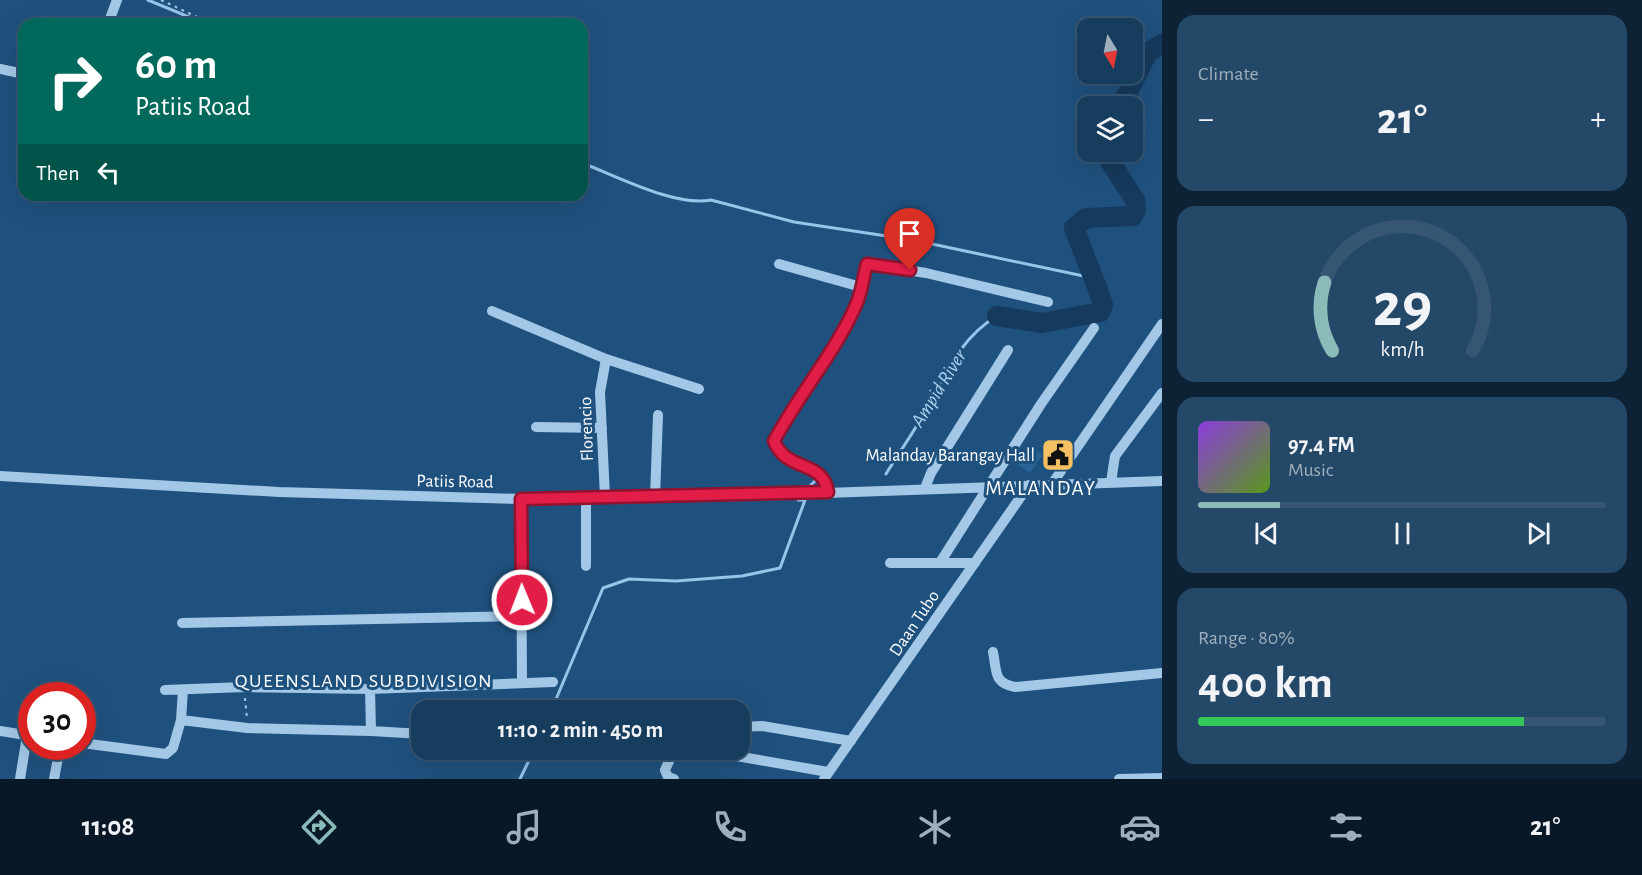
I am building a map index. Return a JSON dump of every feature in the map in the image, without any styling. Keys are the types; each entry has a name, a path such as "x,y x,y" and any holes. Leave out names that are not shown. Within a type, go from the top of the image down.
{"street":[{"path":"110,18 117,0"},
{"path":"0,69 18,73"},
{"path":"779,264 861,287"},
{"path":"828,492 826,480 820,473 786,458 774,441 816,377 850,317 867,264 877,264 1048,302"},
{"path":"492,311 606,359 699,389"},
{"path":"1052,484 1162,324"},
{"path":"941,561 991,486 1041,404 1094,327"},
{"path":"925,488 931,472 1008,350"},
{"name":"Florencio","path":"605,497 600,392 606,359"},
{"path":"1111,482 1115,456 1162,393"},
{"path":"655,497 658,414"},
{"path":"536,427 602,428"},
{"name":"Patiis Road","path":"0,476 268,491 521,499 1162,481"},
{"name":"Daan Tubo","path":"826,775 1029,485"},
{"path":"586,497 586,566"},
{"path":"521,499 522,682"},
{"path":"890,563 941,561 975,563"},
{"path":"182,623 522,616"},
{"path":"993,652 999,680 1005,685 1015,687 1162,673"},
{"path":"165,690 244,687 370,689 553,681"},
{"path":"370,689 370,731"},
{"path":"96,745 166,754 173,748 181,720 183,690"},
{"path":"181,720 247,728 411,733"},
{"path":"750,727 762,726 851,741"},
{"path":"0,731 18,734"},
{"path":"20,779 24,760"},
{"path":"54,779 58,760"},
{"path":"670,760 665,770 668,777 674,779"},
{"path":"750,760 826,775"},
{"path":"1119,779 1162,778"}],"path":[{"path":"161,0 199,18"},
{"path":"244,687 247,728"}],"shaded area":[{"path":"1031,447 1042,455 1030,473 1018,465"}],"waterway":[{"path":"148,0 192,18"},
{"name":"Ampid River","path":"1126,96 1148,52 1162,44"},
{"name":"Ampid River","path":"997,316 1042,323 1100,312 1103,305 1100,295 1074,228 1086,218 1133,216 1136,210 1135,200 1110,162"},
{"path":"588,165 646,189 681,199 711,200 794,222 913,240 1093,278"},
{"name":"Ampid River","path":"886,474 962,348 984,325 997,316"},
{"path":"809,487 815,481"},
{"path":"556,700 603,588 629,579 676,581 742,576 780,568 805,500 798,500"},
{"path":"520,779 529,760"}],"place":[{"name":"Malanday Barangay Hall","path":"1058,455"}],"district":[{"name":"MALANDAY","path":"1041,488"},
{"name":"QUEENSLAND SUBDIVISION","path":"364,680"}],"route":[{"path":"522,600 521,499 741,496 828,492 826,480 820,473 786,458 774,441 816,377 850,317 857,302 867,264 910,270"}]}
